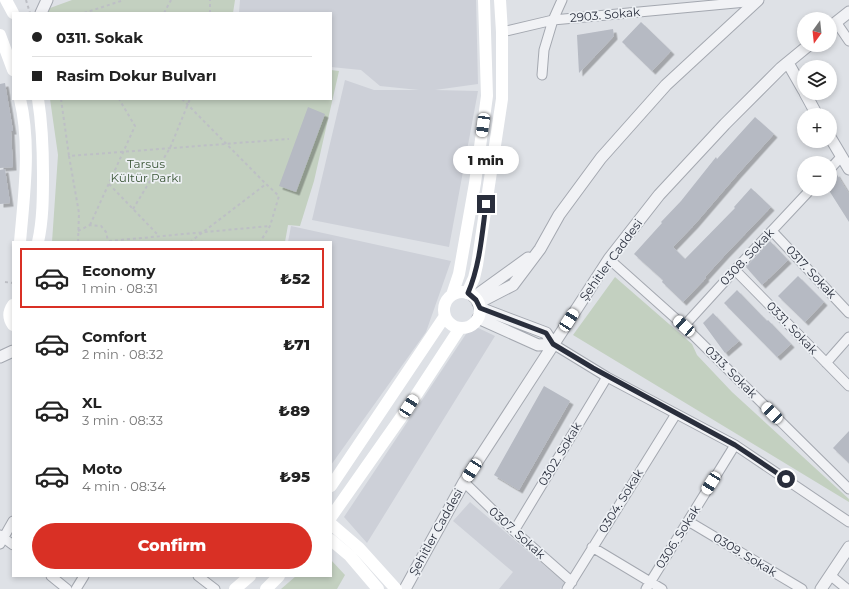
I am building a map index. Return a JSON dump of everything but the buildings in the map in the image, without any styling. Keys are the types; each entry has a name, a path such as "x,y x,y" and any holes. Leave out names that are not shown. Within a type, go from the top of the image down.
{"main road":[{"path":"6,0 13,12"},
{"path":"452,295 459,274 475,183 487,96 484,0"},
{"path":"475,304 462,292 452,295 448,298 444,307 445,316 451,325 460,328 469,327 475,322 475,304 474,278 502,99 502,32 500,0"},
{"path":"0,35 12,67"},
{"path":"20,100 23,113 26,155 20,241"},
{"path":"38,100 43,135 42,215 38,241"},
{"path":"12,308 9,315 12,323"},
{"path":"332,485 445,316"},
{"path":"332,516 409,406 460,328"},
{"path":"332,525 360,548 396,589"},
{"path":"332,541 350,556 378,589"},
{"path":"235,589 249,577"},
{"path":"266,589 278,577"}],"street":[{"path":"41,12 47,0"},
{"path":"542,76 544,50 553,20 562,0"},
{"path":"475,304 513,285 540,249 559,215 606,152 666,85 758,0"},
{"name":"2903. Sokak","path":"502,32 553,20 758,0"},
{"path":"837,21 849,12"},
{"path":"837,28 849,41"},
{"name":"Şehitler Caddesi","path":"405,589 464,482 609,259 659,195 725,124 800,52"},
{"path":"788,63 797,79"},
{"path":"836,148 849,168"},
{"path":"837,161 841,157"},
{"name":"0308. Sokak","path":"684,326 804,196"},
{"name":"0317. Sokak","path":"772,231 849,313"},
{"name":"0313. Sokak","path":"609,259 684,326 849,489"},
{"name":"0331. Sokak","path":"735,270 849,386"},
{"path":"475,304 538,345 553,344 607,377 735,445 849,522"},
{"path":"826,363 849,337"},
{"path":"0,357 12,351"},
{"name":"0302. Sokak","path":"514,531 607,377"},
{"name":"0304. Sokak","path":"569,585 676,414"},
{"name":"0306. Sokak","path":"648,586 735,445"},
{"name":"0307. Sokak","path":"464,482 569,585"},
{"name":"0309. Sokak","path":"688,521 802,589"},
{"path":"12,522 1,538 12,544"},
{"path":"592,547 648,586 662,589"},
{"path":"820,589 849,547"},
{"path":"830,575 847,589"},
{"path":"52,577 68,589"},
{"path":"76,589 83,577"},
{"path":"199,577 215,589"}],"path":[{"path":"26,0 30,12"},
{"path":"87,12 124,0"},
{"path":"165,12 171,0"},
{"path":"210,0 210,12"},
{"path":"61,100 79,213 78,241"},
{"path":"90,225 135,126 120,100"},
{"path":"183,100 266,184 280,196 270,226 261,241"},
{"path":"133,209 170,148 190,100"},
{"path":"69,156 289,139"},
{"path":"108,184 159,236"},
{"path":"191,241 266,184"},
{"path":"78,231 90,225 100,226 106,232 108,241 270,226"},
{"path":"5,282 12,283"}],"shaded area":[{"path":"240,0 476,0 478,84 435,90 478,91 449,247 312,220 345,80 374,90 419,90 380,86 361,70 332,67 332,12 239,12"},
{"path":"291,226 451,261 426,332 332,464 332,241 288,241"},
{"path":"472,325 495,336 367,543 344,517"},
{"path":"470,502 565,583 560,589 499,589 513,572 453,521"}],"green space":[{"path":"72,0 235,0 233,12 48,12 50,8"},
{"name":"Tarsus Kültür Parkı","path":"332,70 339,71 314,181 300,226 288,225 285,241 52,241 58,155 50,100 332,100"},
{"path":"615,277 692,344 697,355 732,392 849,499 849,502 573,335"},
{"path":"332,561 345,575 337,589 281,589 295,577 332,577"}],"route":[{"path":"486,204 477,264 474,278 468,293 474,297 480,308 546,333 553,344 607,377 735,445 786,479"}]}
